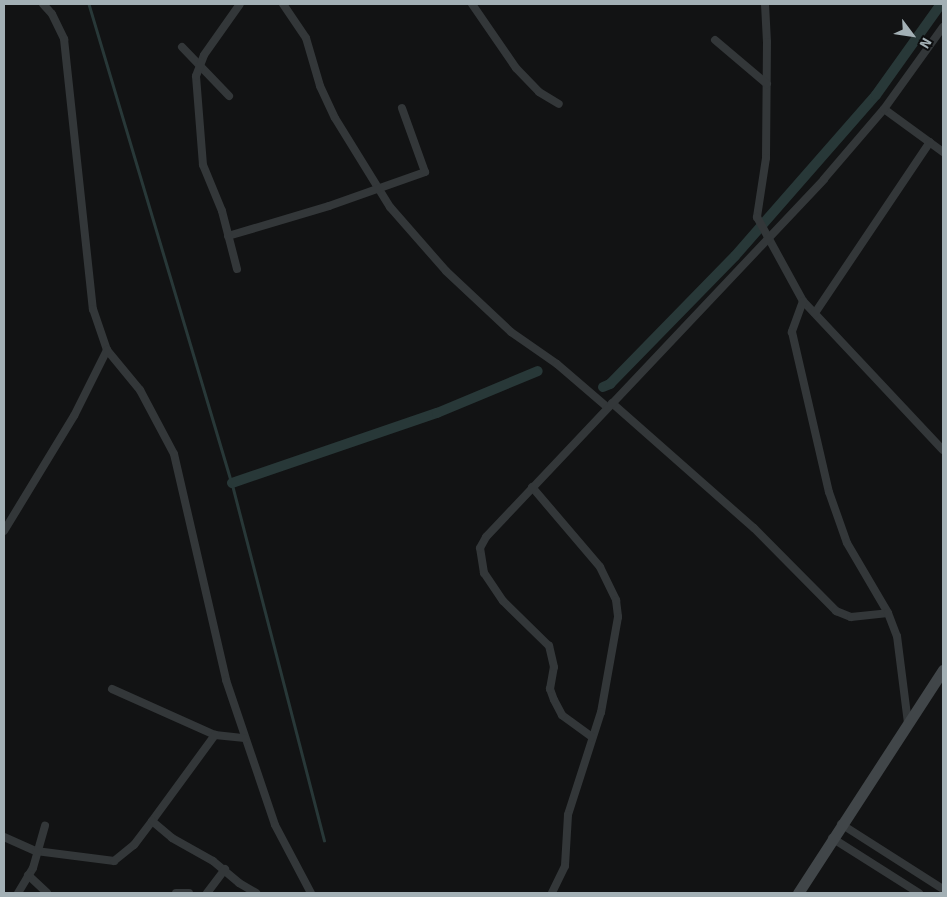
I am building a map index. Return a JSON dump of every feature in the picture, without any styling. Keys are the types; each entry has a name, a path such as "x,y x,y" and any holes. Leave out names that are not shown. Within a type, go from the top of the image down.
{"street":[{"path":"43,4 52,14 64,39 93,309 107,350 140,390 174,454 226,680 275,825 311,893"},
{"path":"237,269 201,153 196,88 199,64 240,4"},
{"path":"283,4 306,38 320,86 377,189 419,242 463,288 511,332 557,364 609,405 754,528 836,611 851,617 888,613"},
{"path":"472,4 516,68 530,84 559,104"},
{"path":"764,4 767,84 766,158 757,217 803,301 943,450"},
{"path":"592,737 562,715 550,689 554,667 549,646 490,586 480,559 486,537 609,405 769,240 884,109 943,27"},
{"path":"715,40 767,84"},
{"path":"182,47 229,96"},
{"path":"228,236 425,172 402,108"},
{"path":"884,109 943,152"},
{"path":"814,313 930,142"},
{"path":"803,301 794,322 793,339 827,483 847,543 888,613 897,636 908,723"},
{"path":"4,531 74,416 107,350"},
{"path":"532,487 600,567 616,600 616,640 601,712 592,737 588,760 568,816 565,866 552,893"},
{"path":"798,893 841,824 943,670"},
{"path":"112,689 215,735 245,738"},
{"path":"4,837 36,851 114,861 134,845 215,735"},
{"path":"152,821 172,838 225,869 239,883 256,893"},
{"path":"841,824 943,889"},
{"path":"18,893 28,875 45,826"},
{"path":"832,838 919,893"},
{"path":"207,893 225,869"},
{"path":"28,875 47,893"},
{"path":"176,893 189,893"}],"waterway":[{"path":"89,4 232,483 324,840"},
{"path":"603,387 610,384 735,256 876,95 941,4"},
{"path":"232,483 437,413 538,371"}]}
